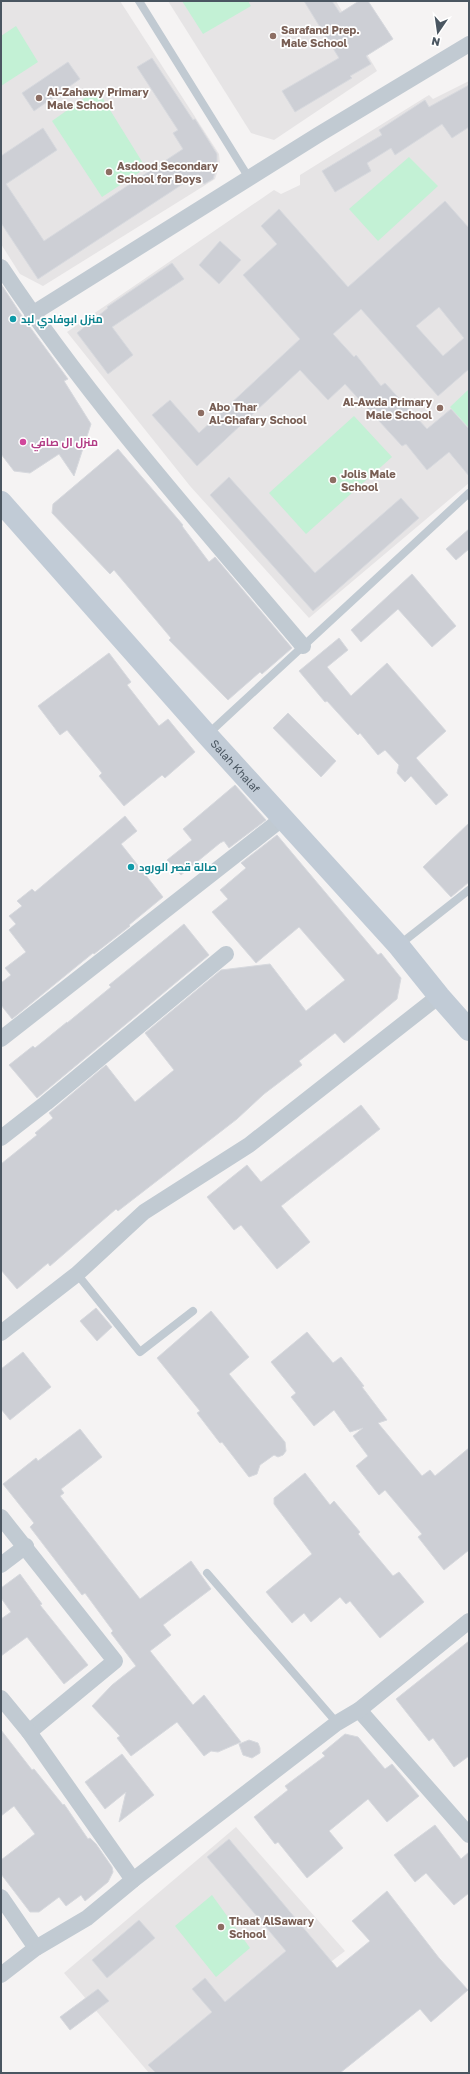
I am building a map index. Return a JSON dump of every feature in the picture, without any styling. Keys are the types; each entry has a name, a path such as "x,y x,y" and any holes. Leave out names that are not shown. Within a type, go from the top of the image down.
{"main road":[{"name":"Salah Khalaf","path":"1,502 208,735 398,945 439,996 469,1030"}],"street":[{"path":"32,314 249,178 469,44"},
{"path":"1,267 32,314 124,432 303,646"},
{"path":"1,1039 283,818"},
{"path":"1,1138 52,1098 226,954"},
{"path":"1,1333 77,1274 144,1212 249,1145 439,996"},
{"path":"1,1516 115,1661 29,1732"},
{"path":"1,1565 26,1546"},
{"path":"1,1975 36,1948 88,1918 133,1880 337,1724 359,1710 469,1621"},
{"path":"1,1698 29,1732 133,1880"},
{"path":"359,1710 469,1836"},
{"path":"1,1897 36,1948"}],"lane":[{"path":"139,1 249,178"},
{"path":"208,735 469,493"},
{"path":"398,945 469,890"},
{"path":"77,1274 140,1352 193,1311"},
{"path":"207,1573 337,1724"}],"shaded area":[{"name":"Asdood Secondary School for Boys","path":"1,1 120,1 219,154 220,164 215,179 43,286 20,274 1,244"},
{"name":"Sarafand Prep. Male School","path":"168,1 336,1 377,71 274,140 251,133"},
{"path":"469,81 469,483 309,618 190,486 67,332 274,190 281,194 300,185 300,175 429,95 433,99"},
{"name":"Thaat AlSawary School","path":"236,1827 345,1951 187,2073 149,2073 64,1973"}],"green space":[{"path":"182,1 248,1 251,6 203,34"},
{"path":"16,26 38,62 1,86 1,36"},
{"path":"97,89 146,168 102,197 52,121"},
{"path":"409,157 438,186 378,241 349,209"},
{"path":"469,389 469,428 450,407"},
{"path":"354,416 392,457 306,534 269,493"},
{"path":"212,1895 250,1948 216,1977 175,1926"}],"building":[{"path":"304,1 332,1 340,13 359,1 368,1 393,39 366,56 371,64 350,76 352,78 295,112 282,91 339,58"},
{"path":"152,58 193,120 195,119 217,154 217,165 213,179 204,184 198,174 38,279 1,223 1,156 43,128 57,150 6,184 44,241 183,149 173,133 178,130 137,67"},
{"path":"68,62 80,79 34,111 22,93"},
{"path":"469,85 469,127 452,138 442,124 395,155 391,148 367,163 371,171 335,192 322,171 382,135 379,130 425,100 429,107"},
{"path":"445,201 469,228 469,369 438,396 361,309 333,334 354,357 356,355 381,386 385,383 427,429 451,409 469,429 469,476 449,452 427,470 406,444 402,446 345,384 328,400 300,370 197,466 152,415 170,400 199,433 300,339 243,275 277,244 261,226 279,209 348,287","holes":["439,307 464,338 443,356 416,326"]},
{"path":"220,241 241,260 219,284 199,265"},
{"path":"172,263 184,279 112,327 133,355 108,374 77,333 108,308 107,307"},
{"path":"1,284 24,319 68,379 64,381 91,424 74,476 59,454 30,473 14,471 1,454"},
{"path":"118,449 183,525 182,526 209,562 215,557 292,648 262,674 260,672 228,700 169,640 171,638 114,570 110,574 52,513 53,504"},
{"path":"229,477 315,573 401,498 419,518 313,611 210,495"},
{"path":"469,529 469,549 456,560 446,549"},
{"path":"412,574 456,626 432,647 398,609 361,642 351,630"},
{"path":"339,638 348,650 327,667 351,696 387,663 446,731 416,758 448,795 436,805 411,776 405,782 397,773 399,765 385,750 378,755 360,733 358,735 327,701 325,702 299,671"},
{"path":"109,653 131,682 127,685 159,726 168,719 195,752 165,778 162,775 124,806 99,776 102,773 67,730 60,735 38,706"},
{"path":"288,713 336,761 321,777 273,728"},
{"path":"235,785 266,820 229,848 224,841 220,843 181,875 167,860 192,840 183,829"},
{"path":"125,816 137,831 121,844 163,897 129,925 130,926 94,954 93,953 12,1019 1,1005 1,983 11,975 5,968 26,952 9,930 16,924 9,916 22,906 17,901 32,889 35,892"},
{"path":"469,823 469,882 451,897 423,867"},
{"path":"277,835 378,955 381,953 401,978 397,999 344,1043 335,1033 299,1061 302,1065 264,1094 237,1119 118,1211 116,1209 50,1266 48,1263 17,1289 1,1270 1,1164 37,1135 35,1133 53,1118 49,1113 106,1065 135,1102 174,1070 145,1033 221,970 270,964 306,1011 345,980 299,927 256,963 212,912 228,899 220,890 246,868 241,863"},
{"path":"184,924 209,955 37,1098 9,1065 33,1046 35,1048 67,1023 111,987 109,985"},
{"path":"361,1105 380,1129 281,1206 310,1242 277,1269 241,1225 234,1230 207,1197 247,1165 261,1182"},
{"path":"96,1308 112,1327 97,1341 80,1321"},
{"path":"211,1311 249,1357 229,1374 285,1442 286,1451 283,1455 278,1457 274,1455 260,1465 257,1474 249,1477 222,1442 220,1443 197,1413 200,1411 157,1358"},
{"path":"307,1332 333,1363 341,1357 364,1386 362,1387 387,1420 378,1423 422,1476 430,1470 435,1476 469,1448 469,1550 444,1570 418,1537 422,1534 385,1490 379,1495 356,1466 368,1456 353,1436 363,1428 350,1432 334,1410 314,1426 291,1397 296,1393 271,1362"},
{"path":"23,1352 51,1387 10,1420 1,1409 1,1369"},
{"path":"80,1429 102,1457 61,1489 64,1493 60,1496 140,1599 191,1561 211,1589 163,1625 171,1635 150,1651 193,1705 204,1695 241,1742 218,1752 211,1751 204,1756 177,1722 131,1756 117,1738 120,1736 92,1706 112,1685 136,1666 111,1633 113,1631 85,1593 82,1595 30,1527 34,1523 3,1484 36,1458 38,1461"},
{"path":"305,1473 330,1505 334,1501 360,1532 358,1534 393,1576 399,1572 424,1602 380,1638 350,1601 346,1604 340,1597 311,1622 304,1613 292,1623 266,1592 312,1554 274,1504 274,1498"},
{"path":"20,1574 42,1604 40,1605 88,1665 64,1684 27,1637 1,1656 1,1619 11,1612 1,1598 1,1588"},
{"path":"469,1641 469,1756 454,1767 433,1738 429,1741 396,1699"},
{"path":"1,1730 32,1770 34,1769 63,1805 64,1804 88,1839 90,1838 96,1844 112,1867 113,1872 108,1882 85,1901 81,1895 66,1906 59,1897 39,1912 30,1912 1,1874 1,1860 35,1834 14,1806 1,1816"},
{"path":"345,1734 358,1737 385,1769 392,1764 419,1796 387,1822 368,1799 329,1831 343,1848 307,1878 278,1842 275,1844 254,1817 288,1790 285,1786 325,1756 322,1753"},
{"path":"249,1740 258,1743 260,1748 260,1753 252,1758 243,1755 239,1744"},
{"path":"122,1754 154,1795 119,1822 126,1792 105,1809 85,1782"},
{"path":"435,1825 461,1859 469,1852 469,1893 454,1905 426,1873 415,1882 394,1855"},
{"path":"229,1839 337,1968 370,1941 352,1921 387,1891 439,1958 468,1990 431,2022 420,2009 340,2073 156,2073 148,2065 212,2012 192,1989 205,1978 225,2002 286,1951 207,1857"},
{"path":"139,1920 155,1938 107,1978 92,1960"},
{"path":"98,1989 109,2001 70,2030 60,2017"}],"place":[{"name":"Sarafand Prep. Male School","path":"273,36"},
{"name":"Al-Zahawy Primary Male School","path":"39,98"},
{"name":"Asdood Secondary School for Boys","path":"109,172"},
{"name":"منزل ابوفادي لبد","path":"13,319"},
{"name":"Al-Awda Primary Male School","path":"440,408"},
{"name":"Abo Thar Al-Ghafary School","path":"201,413"},
{"name":"منزل ال صافي","path":"23,442"},
{"name":"Jolis Male School","path":"333,480"},
{"name":"صالة قصر الورود","path":"131,867"},
{"name":"Thaat AlSawary School","path":"221,1927"}]}
